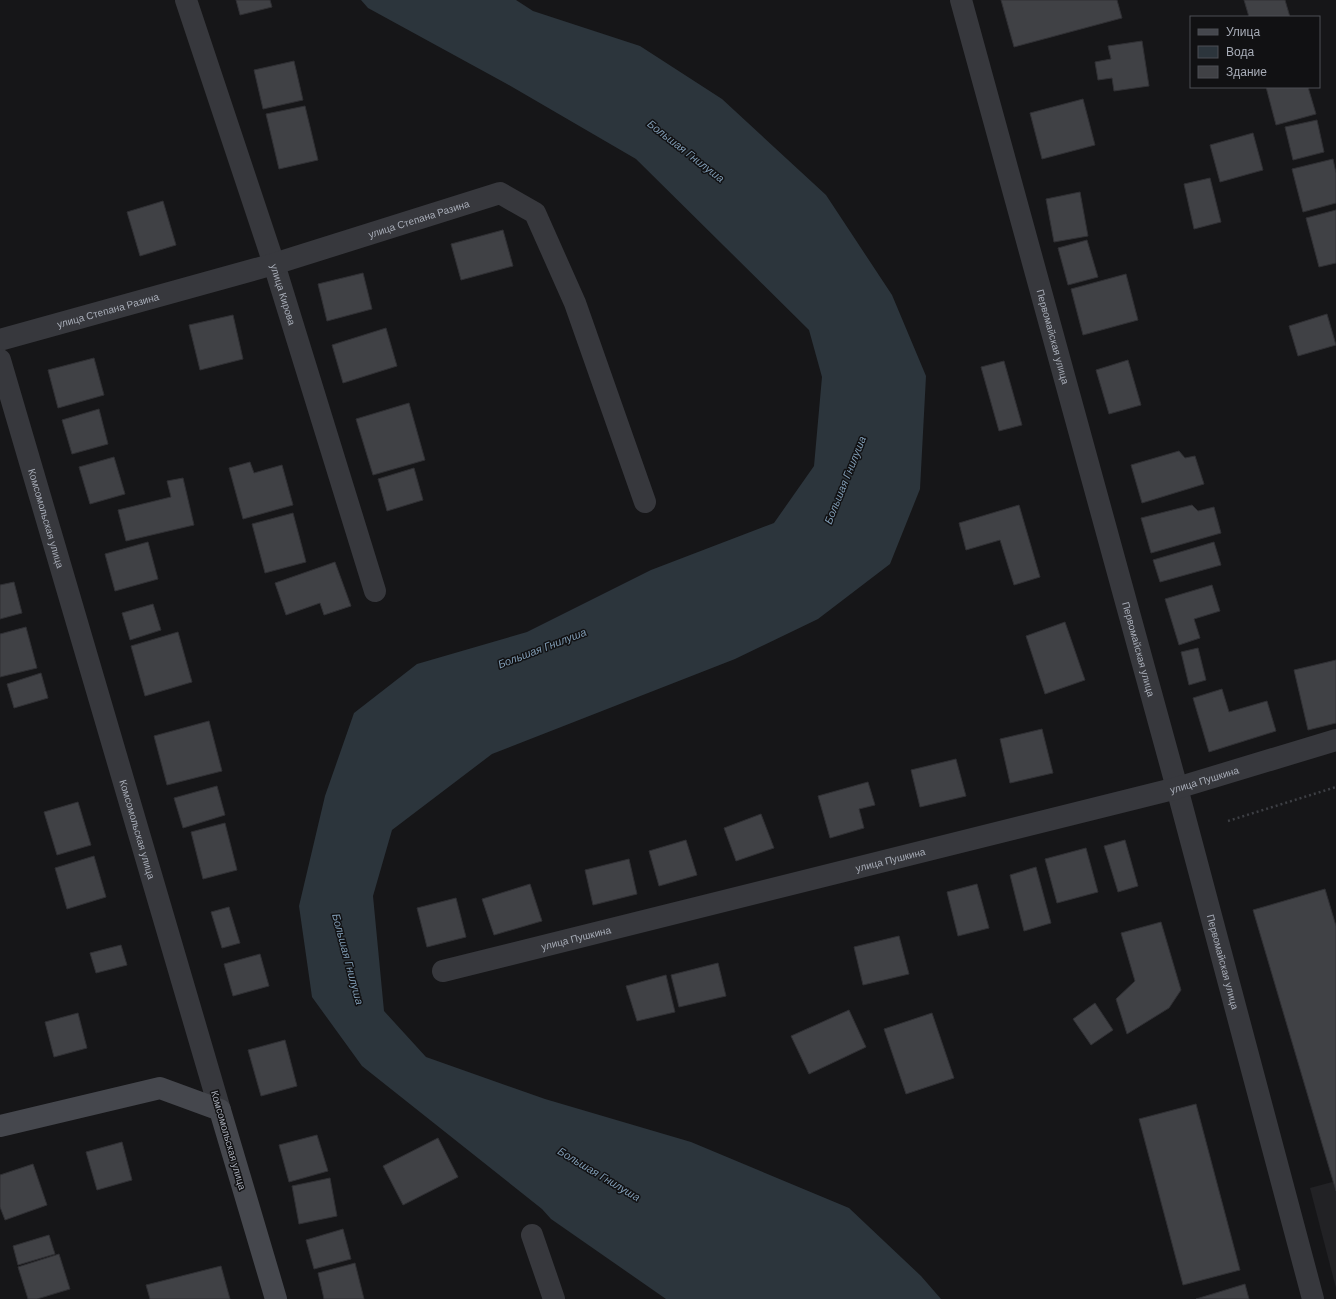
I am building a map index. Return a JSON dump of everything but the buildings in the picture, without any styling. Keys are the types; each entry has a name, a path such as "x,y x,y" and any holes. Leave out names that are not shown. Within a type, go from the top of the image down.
{"main road":[{"path":"0,1126 160,1088 220,1110"},
{"name":"Комсомольская улица","path":"220,1110 276,1299"}],"street":[{"name":"улица Кирова","path":"186,0 274,264 375,591"},
{"name":"Первомайская улица","path":"961,0 1177,788 1312,1299"},
{"name":"улица Степана Разина","path":"0,340 274,264 500,194 535,213 576,303 645,502"},
{"name":"Комсомольская улица","path":"0,360 220,1110"},
{"name":"улица Пушкина","path":"443,971 1177,788 1336,740"},
{"path":"532,1235 554,1299"}],"path":[{"path":"1228,821 1336,787"}],"shaded area":[{"path":"1336,1181 1336,1288 1310,1188"}],"water":[{"name":"Большая Гнилуша","path":"361,0 516,0 533,11 640,46 722,99 826,195 892,295 926,376 920,489 890,564 818,619 735,659 492,754 392,830 373,896 384,1011 426,1057 545,1099 691,1142 849,1208 921,1276 941,1299 666,1299 551,1219 542,1209 362,1066 312,997 299,906 325,796 354,713 417,664 527,632 651,570 774,523 814,466 822,377 809,330 636,159 507,84 368,8"}]}
